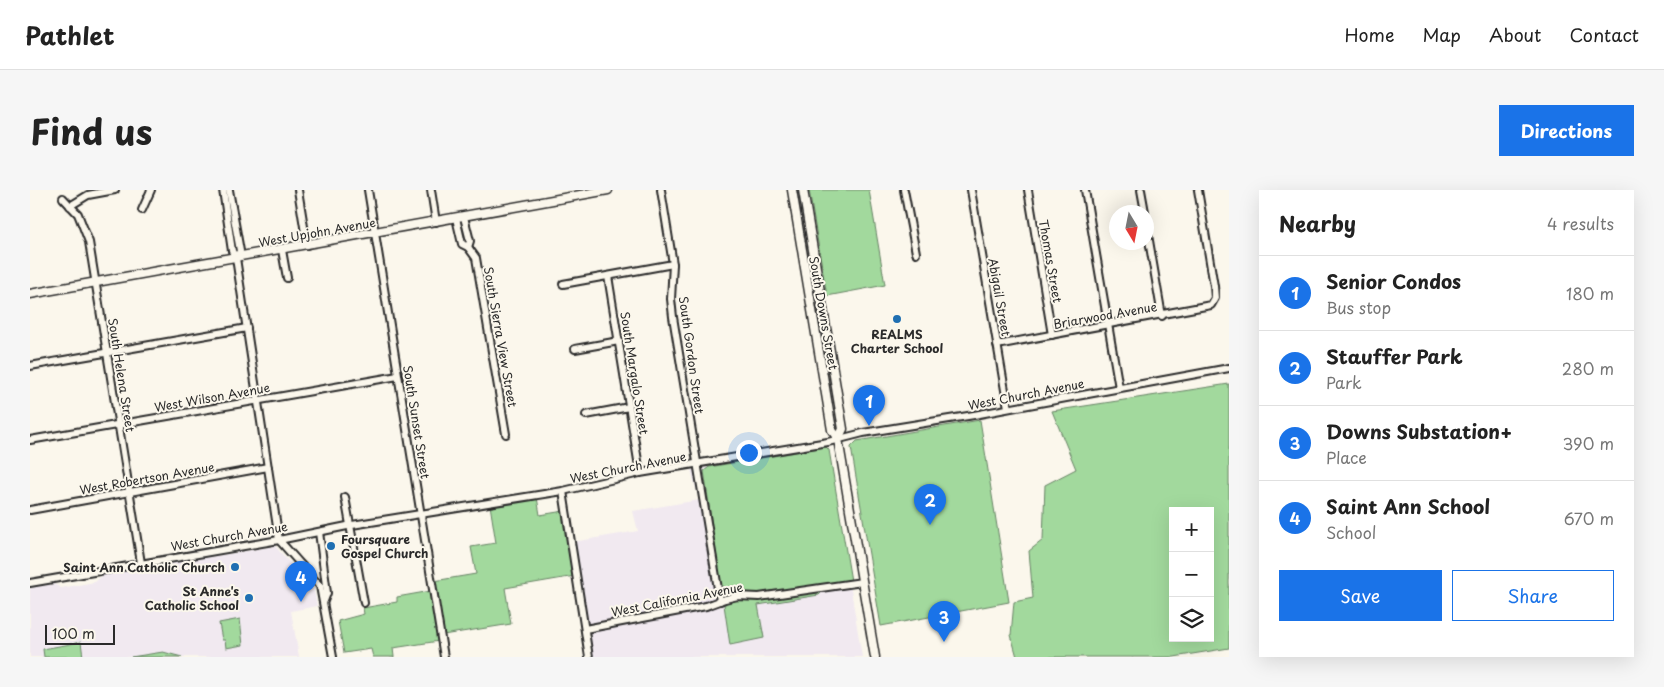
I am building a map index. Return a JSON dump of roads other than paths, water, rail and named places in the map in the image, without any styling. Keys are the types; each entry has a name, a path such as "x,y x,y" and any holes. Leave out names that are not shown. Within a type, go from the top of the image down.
{"main road":[{"name":"West Upjohn Avenue","path":"30,294 608,190"},
{"name":"South Downs Street","path":"792,190 832,430 838,439 875,657"},
{"name":"South Downs Street","path":"803,190 843,429 838,439"}],"street":[{"path":"70,206 88,195 115,190"},
{"path":"142,210 152,190"},
{"path":"223,190 232,251 236,258 279,540 320,586 333,657"},
{"path":"229,190 240,250 236,258"},
{"path":"298,190 308,245"},
{"name":"South Sunset Street","path":"368,190 444,657"},
{"path":"431,190 436,222"},
{"name":"South Gordon Street","path":"661,190 674,264 671,299 720,601"},
{"path":"904,190 916,253"},
{"name":"Abigail Street","path":"971,190 1008,408"},
{"name":"Thomas Street","path":"1028,190 1052,336"},
{"path":"1085,190 1119,388"},
{"path":"1141,190 1144,205"},
{"name":"Briarwood Avenue","path":"997,345 1211,306 1214,302 1214,286 1198,190"},
{"name":"South Helena Street","path":"64,198 78,214 86,232 141,563"},
{"name":"South Sierra View Street","path":"460,218 470,241 468,247 476,258 506,434"},
{"path":"282,250 287,278"},
{"path":"1151,250 1162,316"},
{"path":"563,284 674,264"},
{"name":"South Margalo Street","path":"608,276 640,474"},
{"path":"30,366 247,328"},
{"path":"575,349 619,341"},
{"name":"West Church Avenue","path":"30,583 279,540 352,525 564,491 640,474 1229,368"},
{"name":"West Wilson Avenue","path":"30,440 398,376"},
{"path":"586,415 629,407"},
{"name":"West Robertson Avenue","path":"30,510 268,467"},
{"path":"564,491 589,657"},
{"path":"345,497 352,525 364,603"},
{"path":"319,532 327,593 324,601"},
{"name":"West California Avenue","path":"585,629 706,606 738,596 759,597 862,582"}],"place":[{"name":"REALMS Charter School","path":"897,319"},
{"name":"Senior Condos","path":"869,426"},
{"name":"Stauffer Park","path":"930,525"},
{"name":"Foursquare Gospel Church","path":"331,546"},
{"name":"Saint Ann Catholic Church","path":"235,567"},
{"name":"St Anne's Catholic School","path":"249,598"},
{"name":"Saint Ann School","path":"301,602"},
{"name":"Downs Substation+","path":"944,642"}]}
